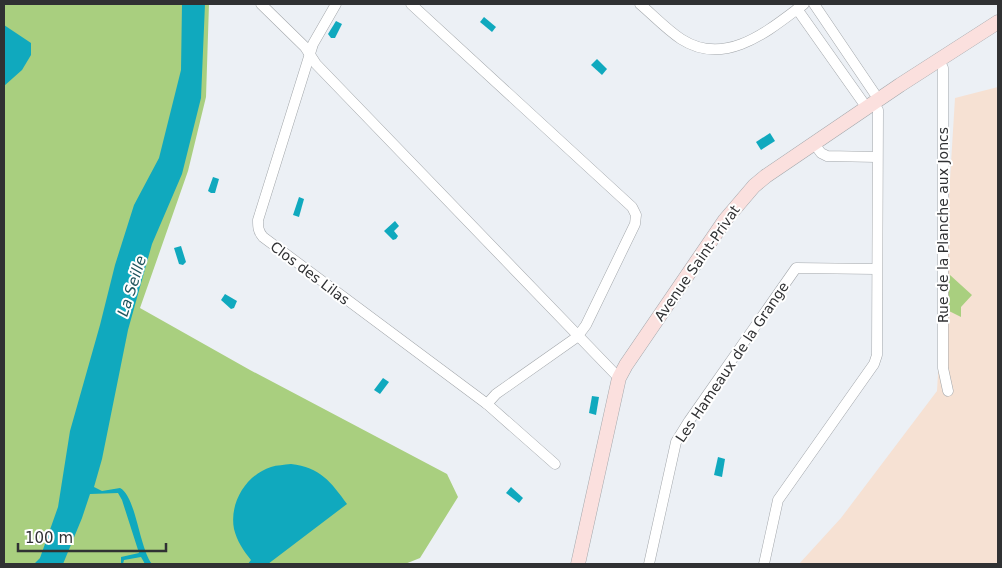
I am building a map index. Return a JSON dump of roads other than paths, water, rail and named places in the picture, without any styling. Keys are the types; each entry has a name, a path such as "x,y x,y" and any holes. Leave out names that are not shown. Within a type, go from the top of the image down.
{"street":[{"path":"261,4 305,46 316,64 619,378"},
{"name":"Clos des Lilas","path":"336,4 313,44 258,220 258,229 263,237 487,404 555,464"},
{"path":"411,4 634,211 636,215 635,224 586,325 577,336 496,394 487,404"},
{"path":"640,4 682,40 701,48 718,50 748,42 801,6 878,110 877,355 874,364 778,500 764,564"},
{"path":"814,4 873,104"},
{"name":"Avenue Saint-Privat","path":"578,564 619,378 734,208 766,176 998,22"},
{"name":"Rue de la Planche aux Joncs","path":"939,60 943,68 943,368 948,391"},
{"path":"815,145 821,153 827,156 877,157"},
{"name":"Les Hameaux de la Grange","path":"649,564 676,442 796,268 876,269"}],"water":[{"name":"La Seille","path":"182,4 205,4 201,98 182,174 152,244 128,330 102,459 94,487 102,491 120,488 125,493 134,511 144,546 152,564 145,564 141,557 124,560 123,564 121,564 121,557 139,553 118,493 90,494 63,564 34,564 40,558 58,507 70,431 115,265 134,205 159,158 181,70"},
{"path":"484,17 496,27 492,32 480,22"},
{"path":"336,21 342,24 335,38 331,38 328,34"},
{"path":"4,25 31,43 31,55 22,70 4,86"},
{"path":"597,59 607,69 602,75 591,65"},
{"path":"770,133 775,141 761,150 756,142"},
{"path":"213,177 219,179 215,193 211,193 208,191"},
{"path":"299,197 304,199 299,217 293,215"},
{"path":"395,221 399,226 394,231 398,236 393,240 384,231"},
{"path":"181,246 186,262 183,265 179,264 174,248"},
{"path":"225,294 237,301 234,308 231,309 221,300"},
{"path":"383,378 389,382 380,394 374,390"},
{"path":"592,396 599,397 596,415 589,413"},
{"path":"718,457 725,459 722,477 714,475"},
{"path":"291,464 310,468 324,477 347,504 268,564 248,564 251,560 237,538 234,529 234,509 237,500 241,491 254,476 273,466"},
{"path":"511,487 523,498 519,503 506,493"}]}
